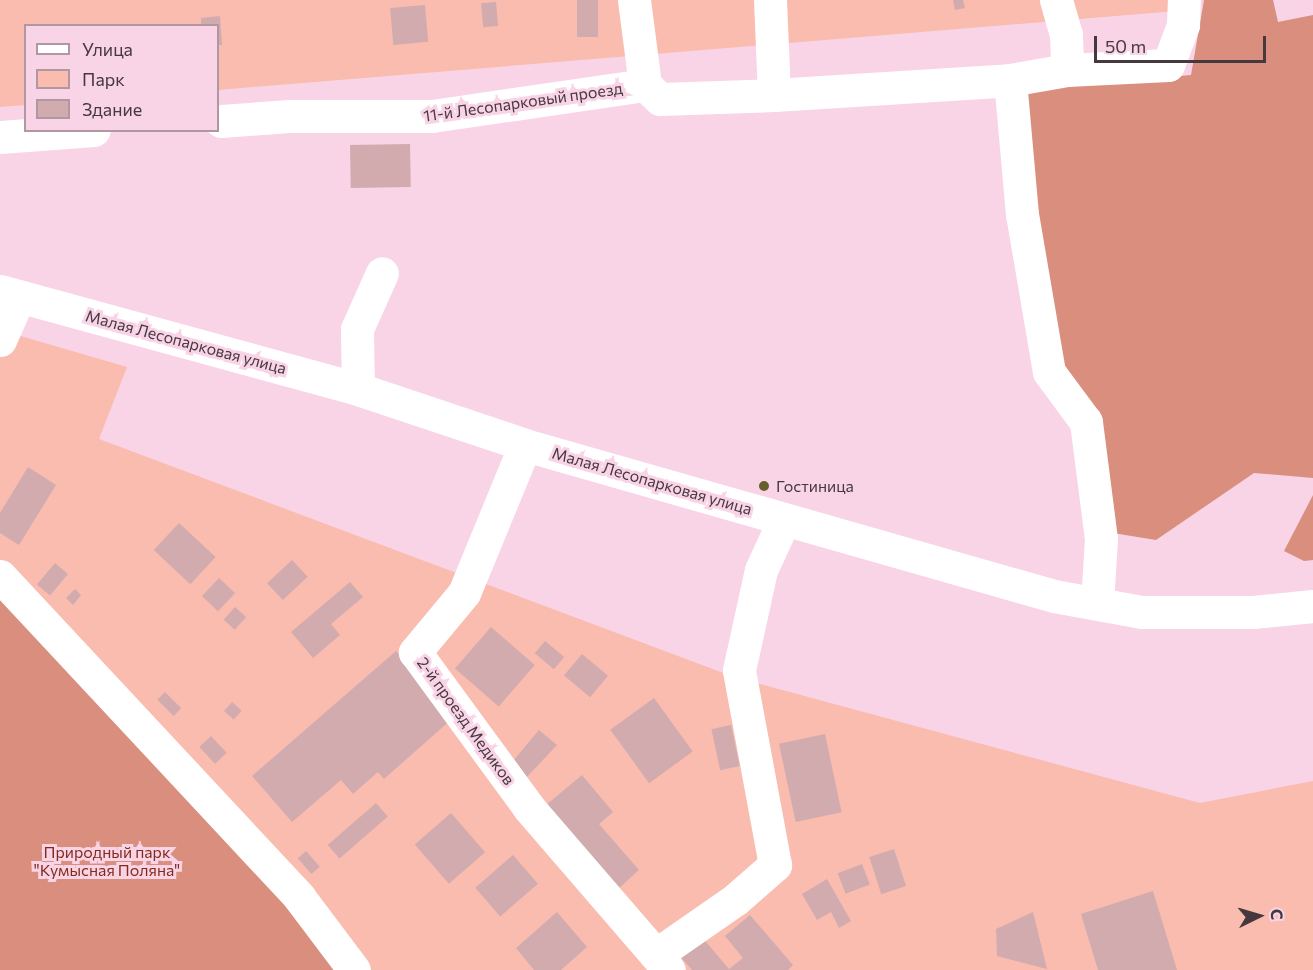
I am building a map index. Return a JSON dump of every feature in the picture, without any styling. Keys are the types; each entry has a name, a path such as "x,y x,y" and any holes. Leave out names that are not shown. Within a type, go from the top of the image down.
{"street":[{"path":"634,0 645,85 660,99 774,95 1010,80 1067,70 1168,65 1184,25 1184,0"},
{"path":"770,0 774,95"},
{"path":"1056,0 1066,34 1067,70"},
{"path":"1010,80 1022,214 1049,372 1086,422 1088,434 1101,538 1097,603"},
{"name":"11-й Лесопарковый проезд","path":"221,121 289,116 432,116 645,85"},
{"path":"0,137 67,132"},
{"path":"358,389 357,329 382,273"},
{"path":"0,340 10,294"},
{"name":"Малая Лесопарковая улица","path":"10,294 358,389 525,445 1054,596 1154,612 1253,612 1313,606"},
{"name":"2-й проезд Медиков","path":"525,445 464,593 415,652 529,808 663,962"},
{"path":"663,962 775,866 739,670 761,570 783,520"},
{"path":"0,576 299,897 354,970"}],"green space":[{"path":"0,0 1175,0 1176,11 219,90 219,24 24,24 24,105 0,107"},
{"path":"1204,0 1273,0 1278,22 1313,15 1313,478 1254,473 1156,540 1113,533 1105,498 1100,412 1057,368 1019,91 1191,75"},
{"path":"0,330 127,367 99,439 734,677 1200,803 1313,781 1313,970 371,970 307,889 0,562"},
{"path":"1313,495 1313,560 1304,561 1284,551"},
{"name":"Природный парк \"Кумысная Поляна\"","path":"0,590 290,904 341,970 0,970"}],"building":[{"path":"577,0 598,0 598,37 577,37"},
{"path":"953,0 963,0 965,8 955,10"},
{"path":"496,2 498,26 483,27 481,3"},
{"path":"425,5 428,42 393,45 390,8"},
{"path":"220,16 222,45 219,45 219,24 201,24 201,18"},
{"path":"410,144 411,187 351,188 350,145"},
{"path":"28,467 56,485 19,545 0,533 0,513"},
{"path":"179,523 216,557 190,584 154,550"},
{"path":"292,560 308,577 283,600 267,583"},
{"path":"55,563 68,574 50,595 37,584"},
{"path":"219,578 235,593 218,611 202,596"},
{"path":"350,582 363,597 331,624 340,635 313,658 291,632"},
{"path":"75,589 81,595 73,605 66,598"},
{"path":"235,607 246,617 235,630 224,620"},
{"path":"491,627 535,665 499,707 455,669"},
{"path":"545,641 564,657 554,669 535,653"},
{"path":"396,651 453,718 384,779 378,772 353,794 341,780 292,822 252,776"},
{"path":"582,654 608,676 590,697 564,675"},
{"path":"165,692 181,708 173,716 157,700"},
{"path":"654,698 693,751 649,783 610,730"},
{"path":"232,702 242,711 234,720 224,711"},
{"path":"731,725 740,766 720,770 711,729"},
{"path":"539,730 557,745 525,779 512,762"},
{"path":"825,734 842,812 796,822 779,744"},
{"path":"211,736 227,753 215,764 199,747"},
{"path":"582,775 613,812 599,824 639,870 618,889 546,805"},
{"path":"376,803 388,817 340,859 328,845"},
{"path":"451,813 485,852 449,884 415,844"},
{"path":"894,849 906,886 881,894 869,857"},
{"path":"306,851 320,867 311,874 298,858"},
{"path":"513,855 538,884 500,916 475,888"},
{"path":"862,864 870,885 846,894 838,873"},
{"path":"827,879 851,921 839,928 831,912 817,920 802,894"},
{"path":"1153,891 1177,970 1098,970 1081,914"},
{"path":"557,912 587,947 561,970 534,970 516,948"},
{"path":"1033,912 1047,969 997,956 996,929"},
{"path":"750,915 793,965 788,970 692,970 679,955 701,936 729,969 743,958 725,936"}],"place":[{"name":"Гостиница","path":"764,486"}]}
